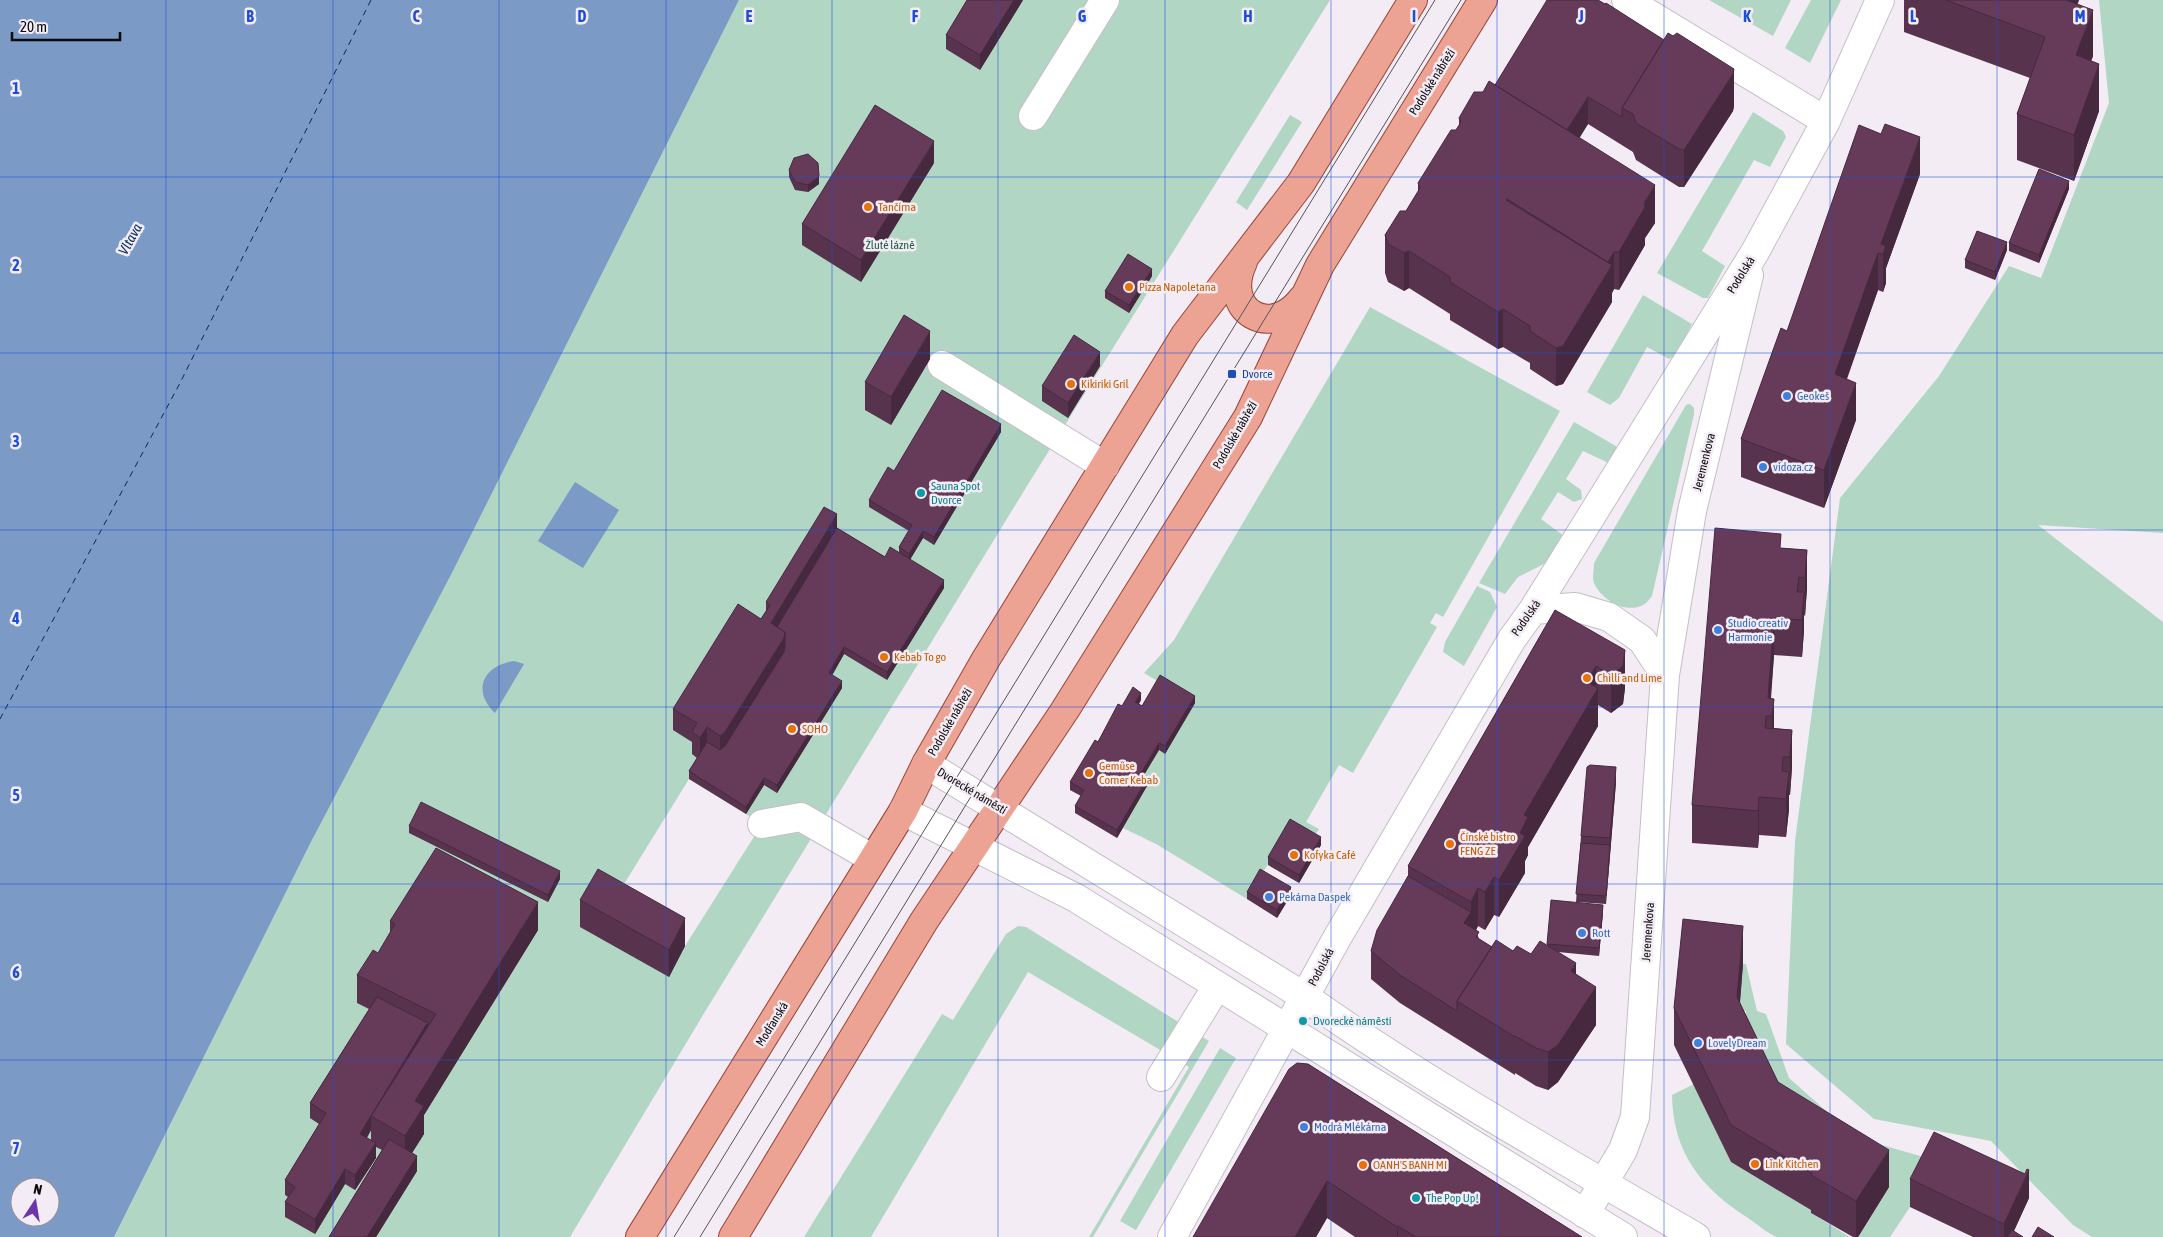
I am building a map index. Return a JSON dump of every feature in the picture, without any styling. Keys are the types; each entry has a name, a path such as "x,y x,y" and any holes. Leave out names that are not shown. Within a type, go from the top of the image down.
{"main road":[{"name":"Podolské nábřeží","path":"903,811 926,764 986,659 1186,335 1301,183 1413,0"},
{"name":"Podolské nábřeží","path":"974,845 1065,710 1248,417 1320,265 1483,0"},
{"path":"1245,256 1236,276 1235,287 1238,298 1251,314 1266,319 1282,317 1292,312 1307,294"},
{"name":"Modřanská","path":"640,1237 903,811"},
{"path":"733,1237 918,929 974,845"}],"street":[{"path":"1033,116 1105,0"},
{"path":"1626,0 1826,122"},
{"name":"Podolská","path":"1172,1237 1337,938 1512,639 1534,610 1755,252 1826,122 1880,0"},
{"name":"Jeremenkova","path":"1585,1214 1623,1150 1635,1117 1665,675 1692,511 1755,252"},
{"path":"942,365 1105,466"},
{"path":"1534,610 1575,607 1609,617 1642,640 1665,675"},
{"name":"Dvorecké náměstí","path":"926,764 1305,997 1352,1030 1427,1077 1603,1182"},
{"path":"903,811 974,845 1076,898 1623,1237"},
{"path":"762,824 801,817 873,859"},
{"path":"1161,1077 1218,986"},
{"path":"1603,1182 1696,1237"}],"green space":[{"name":"Žluté lázně","path":"739,0 1330,0 1027,486 703,1015 570,1237 114,1237 362,740 455,567","holes":["689,779 762,824 685,946 611,905"]},
{"path":"1709,0 1791,0 1773,36"},
{"path":"1811,0 1841,0 1810,63 1785,48"},
{"path":"2099,0 2163,0 2163,533 2038,525 2163,622 2163,1237 2092,1237 2073,1225 1991,1141 1874,1119 1786,1044 1795,841 1840,498 1939,376 2009,266 2041,278 2109,103"},
{"path":"1753,112 1783,131 1786,137 1770,167 1754,160 1702,251 1725,266 1708,298 1703,298 1657,273"},
{"path":"1290,115 1302,122 1247,210 1236,202"},
{"path":"1643,295 1692,324 1675,356 1669,359 1647,347 1619,398 1610,405 1587,392"},
{"path":"1370,307 1560,411 1443,617 1436,613 1430,623 1437,627 1353,773 1339,765 1306,822 1319,829 1312,840 1290,827 1247,899 1156,844 1123,828 1147,786 1140,782 1159,750 1165,754 1195,703 1144,673 1174,640"},
{"path":"1690,404 1694,408 1694,414 1652,596 1641,606 1627,608 1620,606 1607,599 1597,589 1593,581 1594,563 1686,405"},
{"path":"1574,422 1616,446 1618,450 1611,464 1583,451 1566,479 1581,490 1582,499 1574,502 1558,492 1541,519 1564,536 1550,561 1518,577 1505,594 1479,583"},
{"path":"1477,586 1490,592 1497,607 1464,666 1443,652 1445,642"},
{"path":"1018,926 1026,927 1209,1041 1093,1237 1089,1237 1189,1067 1028,972 871,1237 804,1237 942,1014 953,1020 1006,934"},
{"path":"1743,964 1746,964 1757,1011 1766,1014 1789,1078 1842,1125 1865,1140 1934,1160 1910,1207 1890,1237 1858,1237 1889,1187 1778,1119 1745,1022 1746,1011 1739,1010"},
{"path":"1220,1048 1236,1058 1136,1230 1120,1221"},
{"path":"1694,1084 1731,1162 1812,1210 1811,1213 1850,1237 1777,1237 1762,1229 1716,1194 1693,1167 1684,1151 1674,1116 1672,1095"}],"water":[{"name":"Vltava","path":"0,0 739,0 455,567 312,840 114,1237 0,1237"},
{"path":"575,482 619,510 583,568 538,541"},
{"path":"514,661 524,664 495,713 484,696 484,680 488,673 495,668 504,663"}],"building":[{"path":"967,0 1014,0 980,55 946,35"},
{"path":"1547,0 1598,0 1606,3 1664,40 1622,108 1622,117 1588,97 1567,130 1495,85"},
{"path":"1946,0 2066,0 2093,10 2076,55 2099,64 2074,135 2017,114 2045,37"},
{"path":"1668,33 1673,36 1677,33 1734,69 1733,74 1684,150 1679,149 1636,123 1633,114 1622,108"},
{"path":"1489,81 1655,185 1644,203 1645,207 1619,252 1614,252 1608,262 1506,200 1612,265 1563,346 1556,348 1530,331 1530,326 1503,309 1498,312 1450,282 1450,277 1409,251 1404,253 1388,244 1385,235 1400,211 1406,211 1420,188 1418,183 1451,130 1456,130 1461,122 1459,118 1474,92 1483,92"},
{"path":"875,105 934,141 861,260 802,224"},
{"path":"1885,124 1920,137 1881,244 1886,246 1883,254 1878,253 1835,374 1856,383 1824,470 1741,439 1781,328 1787,331 1859,125 1881,134"},
{"path":"808,154 818,163 819,176 808,185 795,182 789,170 794,158"},
{"path":"2039,169 2069,181 2039,255 2009,243"},
{"path":"1977,231 2007,242 1995,272 1965,260"},
{"name":"Pizza Napoletana","path":"1128,254 1152,269 1129,305 1105,291"},
{"path":"904,315 930,331 891,397 865,382"},
{"path":"1074,335 1100,352 1068,403 1042,386"},
{"name":"Sauna Spot Dvorce","path":"942,390 1001,424 934,537 923,531 909,554 899,547 912,525 869,500 888,467 894,471"},
{"path":"824,507 837,514 771,623 785,632 784,638 725,732 720,736 707,727 700,738 692,732 697,723 673,709 738,604 761,619 770,605 766,602"},
{"path":"837,528 885,557 890,547 944,580 887,672 844,647 829,673 842,681 777,785 764,778 746,807 689,771 707,742 720,750 725,746 784,652 785,632 777,627"},
{"path":"1715,528 1781,534 1780,548 1807,550 1805,578 1799,577 1797,592 1804,592 1802,620 1774,618 1768,698 1774,699 1772,716 1766,716 1765,728 1792,730 1790,757 1783,757 1782,771 1789,772 1786,799 1759,797 1758,811 1692,805"},
{"path":"1555,610 1625,650 1623,666 1611,675 1596,666 1587,682 1598,688 1524,815 1528,817 1520,833 1525,836 1499,880 1494,877 1485,892 1478,888 1471,902 1408,866"},
{"path":"1160,675 1195,696 1165,746 1159,743 1140,775 1147,779 1117,830 1075,806 1084,790 1070,782 1095,740 1098,742 1118,704 1122,706 1133,687 1141,693 1135,702 1142,706"},
{"path":"1590,765 1616,767 1610,838 1581,836 1587,767"},
{"path":"421,802 560,871 548,895 409,826"},
{"name":"Kofyka Café","path":"1290,819 1321,837 1299,875 1268,857"},
{"path":"1581,843 1610,845 1606,896 1576,894"},
{"path":"436,848 538,902 415,1101 424,1106 405,1136 371,1116 436,1014 357,975 373,950 378,953 395,924 390,921"},
{"path":"598,869 685,918 669,950 580,900"},
{"name":"Pekárna Daspek","path":"1260,869 1291,887 1277,910 1247,892"},
{"path":"1408,876 1471,912 1464,923 1479,932 1476,937 1492,947 1457,1001 1457,1011 1400,975 1371,951 1377,930"},
{"path":"1551,900 1603,905 1599,948 1547,944"},
{"path":"1683,919 1743,926 1737,997 1778,1082 1889,1150 1856,1201 1731,1125 1674,1008"},
{"path":"1496,940 1513,951 1517,946 1531,954 1540,941 1576,963 1571,971 1596,987 1558,1045 1548,1052 1515,1037 1457,1001"},
{"path":"377,997 430,1024 426,1025 360,1134 376,1143 355,1175 345,1169 315,1219 285,1202 295,1187 285,1180 326,1113 310,1103"},
{"path":"1297,1063 1308,1064 1582,1237 1416,1237 1397,1227 1327,1181 1295,1237 1193,1237 1289,1069"},
{"path":"1934,1132 2025,1174 2027,1169 2029,1170 2004,1224 1910,1179"},
{"path":"389,1139 417,1156 367,1237 329,1237"},
{"path":"2038,1227 2054,1237 2032,1237"},
{"path":"2012,1230 2023,1237 2007,1237"}],"ferry route":[{"path":"0,719 180,383 371,0"}],"tram line":[{"path":"674,1237 1435,0"},
{"path":"700,1237 1461,0"}],"place":[{"name":"Tančírna","path":"868,207"},
{"name":"Pizza Napoletana","path":"1129,287"},
{"name":"Dvorce","path":"1232,374"},
{"name":"Kikiriki Gril","path":"1071,384"},
{"name":"Geokeš","path":"1787,396"},
{"name":"vidoza.cz","path":"1763,467"},
{"name":"Sauna Spot Dvorce","path":"921,493"},
{"name":"Studio creativ Harmonie","path":"1718,630"},
{"name":"Kebab To go","path":"884,657"},
{"name":"Chilli and Lime","path":"1587,678"},
{"name":"SOHO","path":"792,729"},
{"name":"Gemüse Corner Kebab","path":"1089,773"},
{"name":"Čínské bistro FENG ZE","path":"1450,844"},
{"name":"Kofyka Café","path":"1294,855"},
{"name":"Pekárna Daspek","path":"1269,897"},
{"name":"Rott","path":"1582,933"},
{"name":"Dvorecké náměstí","path":"1303,1021"},
{"name":"LovelyDream","path":"1698,1043"},
{"name":"Modrá Mlékárna","path":"1304,1127"},
{"name":"Link Kitchen","path":"1755,1164"},
{"name":"OANH'S BANH MI","path":"1363,1165"},
{"name":"The Pop Up!","path":"1416,1198"}]}
